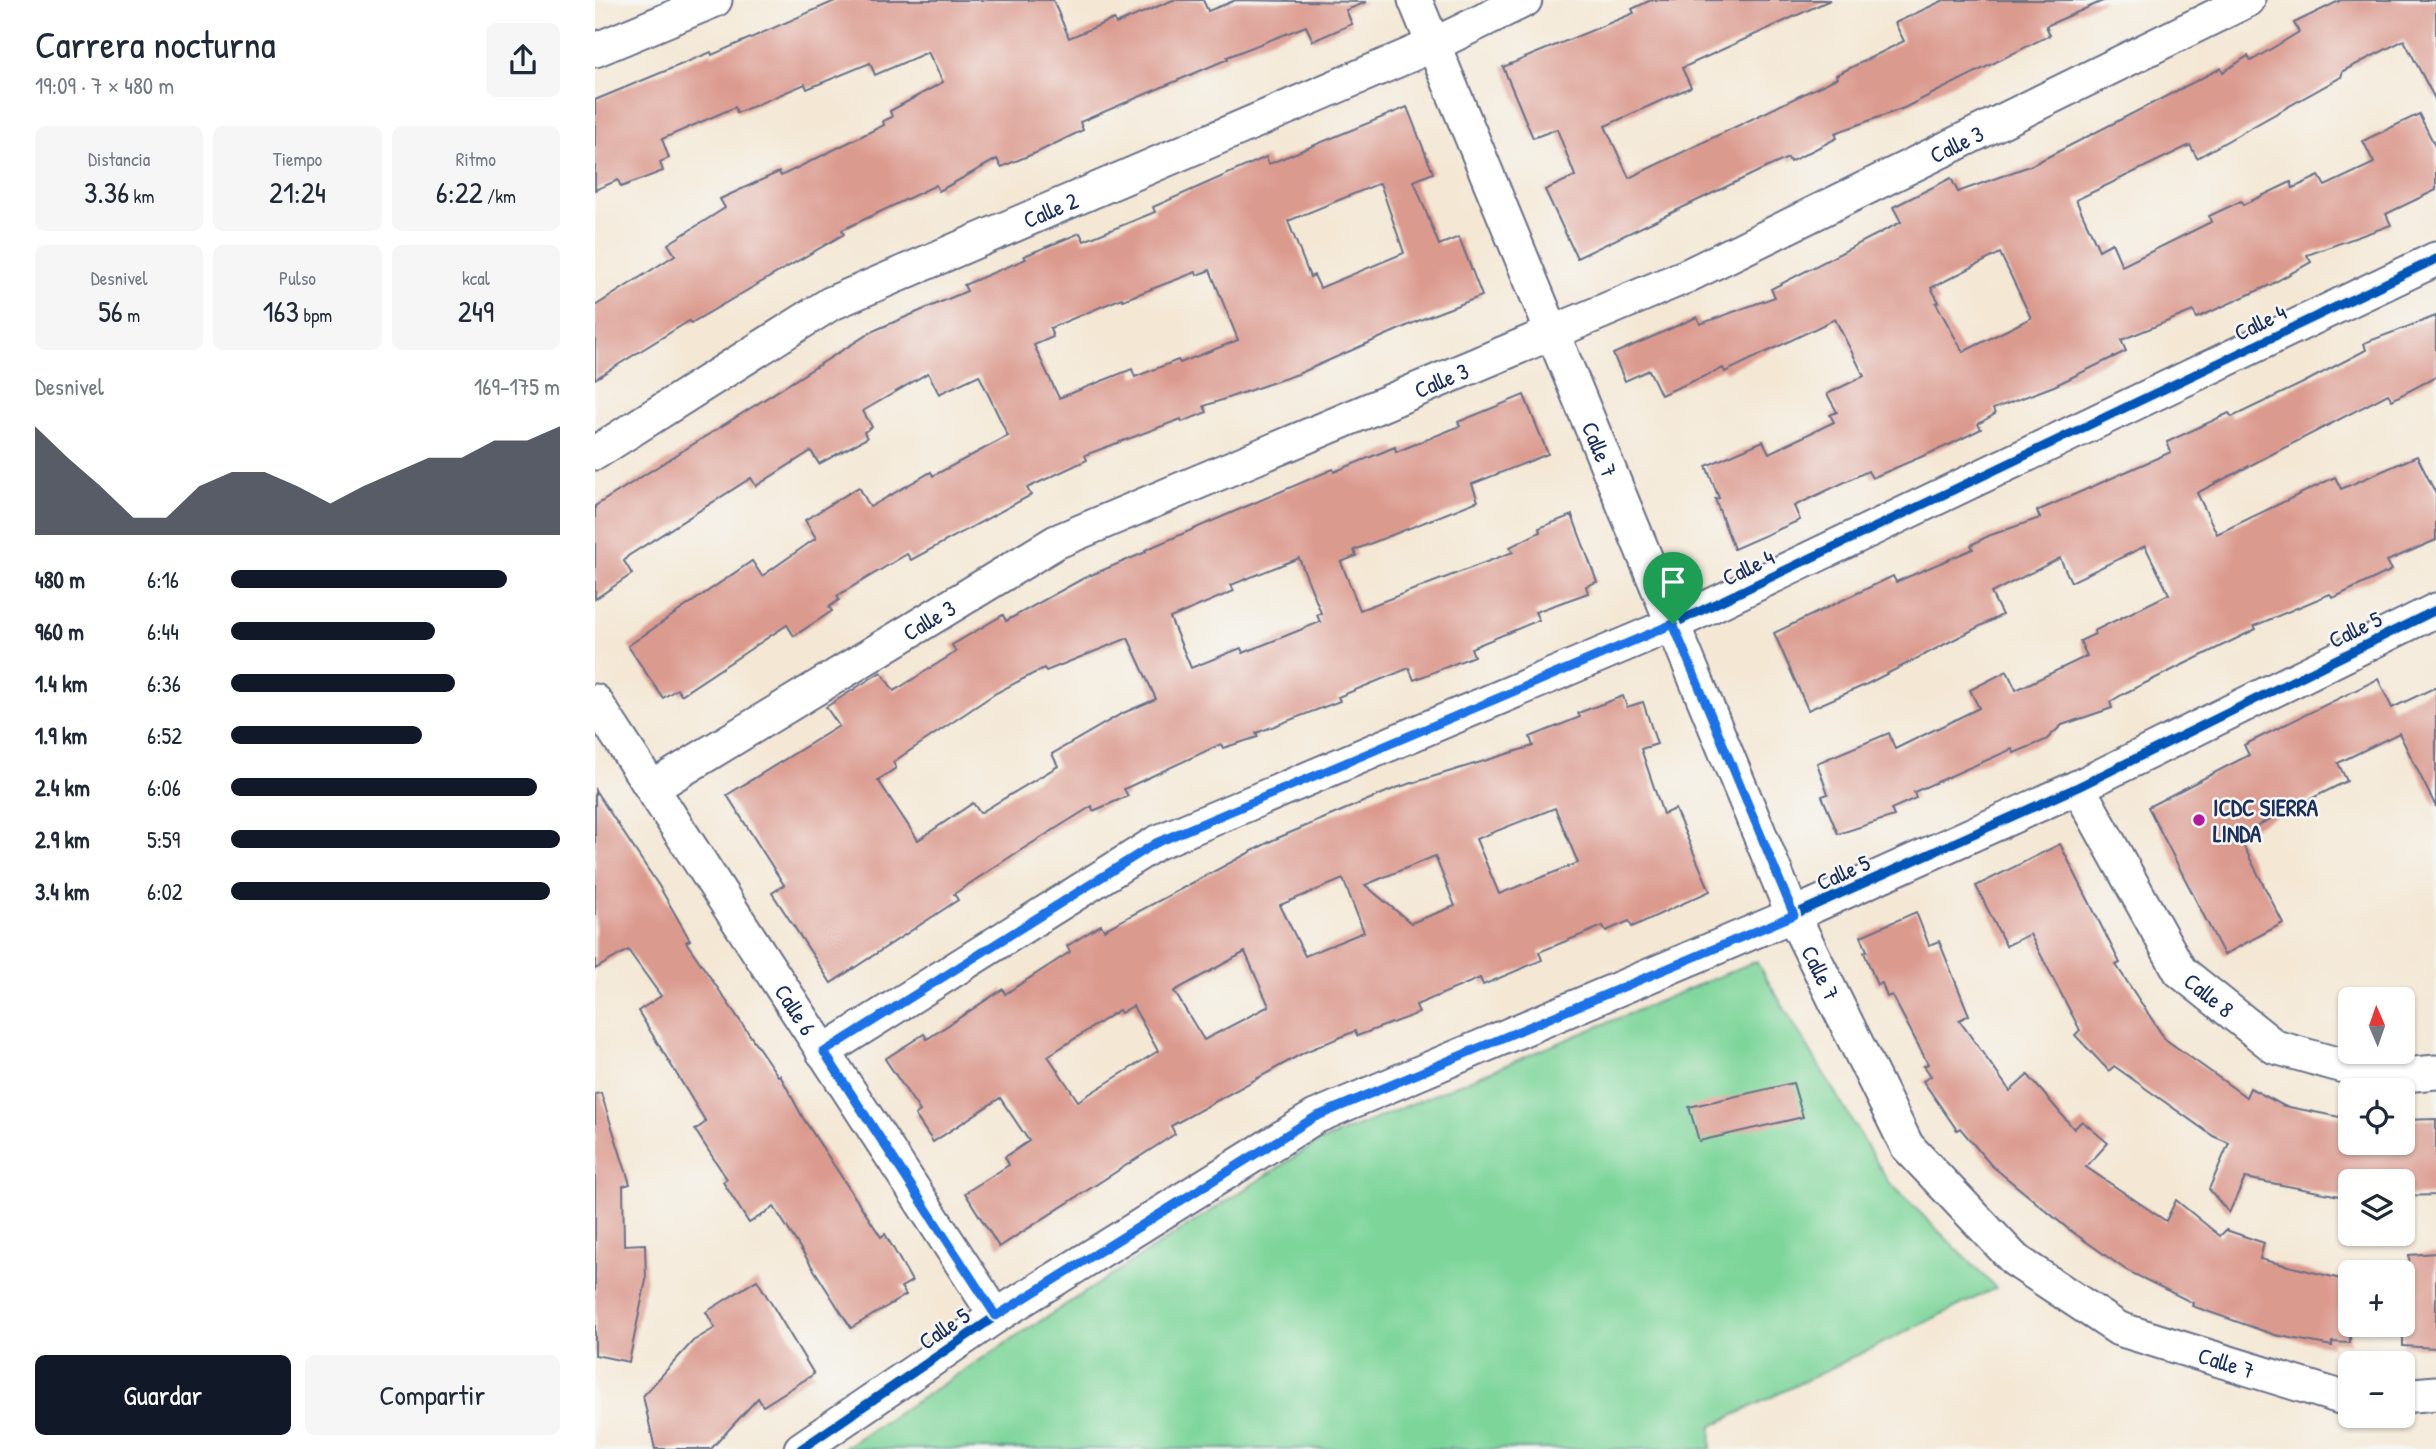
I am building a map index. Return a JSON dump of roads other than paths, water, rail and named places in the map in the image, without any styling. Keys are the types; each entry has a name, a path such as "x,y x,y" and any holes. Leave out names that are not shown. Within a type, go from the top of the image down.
{"street":[{"path":"595,50 715,0"},
{"name":"Calle 7","path":"1415,0 1794,915 1907,1146 2015,1260 2119,1329 2338,1395"},
{"name":"Calle 2","path":"595,453 830,304 1433,45 1525,0"},
{"name":"Calle 3","path":"652,788 1056,542 1689,275 2248,0"},
{"name":"Calle 4","path":"824,1052 1156,843 1673,624 2436,259"},
{"name":"Calle 5","path":"801,1449 996,1316 1315,1117 1794,915 2078,787 2436,610"},
{"name":"Calle 6","path":"595,701 996,1316"},
{"name":"Calle 8","path":"2078,787 2180,971 2274,1047 2383,1077 2436,1072"},
{"path":"2415,1395 2436,1393"}],"place":[{"name":"ICDC SIERRA LINDA","path":"2199,820"}]}
